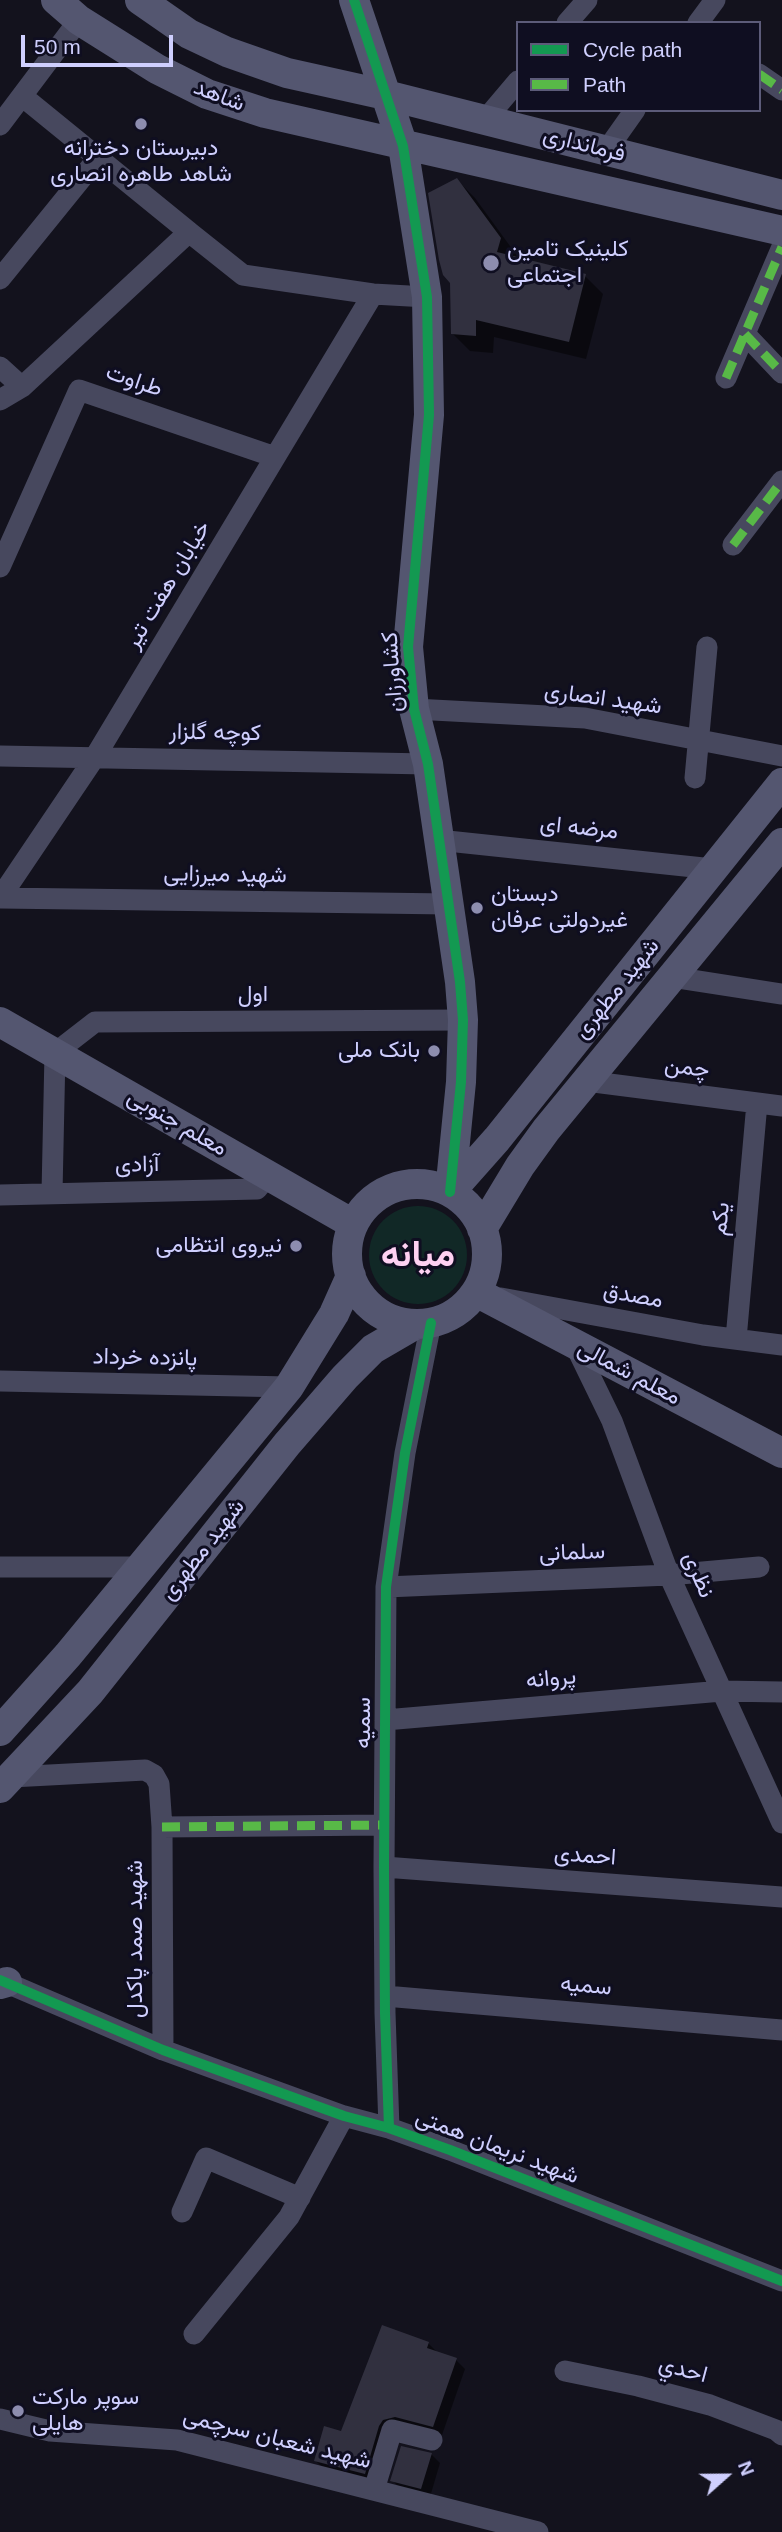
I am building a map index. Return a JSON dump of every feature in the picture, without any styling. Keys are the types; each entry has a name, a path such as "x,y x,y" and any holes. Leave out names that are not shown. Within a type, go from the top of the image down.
{"main road":[{"name":"شاهد","path":"56,0 79,20 157,69 207,94 265,113 403,146"},
{"name":"شاهد","path":"140,0 189,34 227,52 287,73 386,95"},
{"path":"355,0 386,95"},
{"name":"فرمانداری","path":"386,95 782,195"},
{"name":"کشاورزان","path":"386,95 403,146 427,297 429,415 408,648 414,709 428,764 449,904 463,1020 461,1082 450,1192"},
{"name":"فرمانداری","path":"403,146 782,231"},
{"name":"شهید مطهری","path":"450,1192 497,1139 782,783"},
{"name":"شهید مطهری","path":"482,1229 520,1166 586,1082 672,977 776,860"},
{"name":"معلم جنوبی","path":"0,1021 354,1224"},
{"path":"429,1185 450,1192 475,1214 482,1229 487,1262 476,1293 464,1307 448,1317 423,1324 394,1321 375,1311 360,1295 351,1276 348,1250 354,1224 366,1206 384,1192 395,1188 429,1185"},
{"name":"شهید مطهری","path":"4,1722 68,1655 289,1387 334,1314 351,1276"},
{"name":"معلم شمالی","path":"476,1293 782,1453"},
{"name":"شهید مطهری","path":"5,1782 90,1692 287,1444 345,1377 373,1349 423,1324"}],"street":[{"path":"569,21 587,0"},
{"path":"699,21 715,0"},
{"path":"0,125 79,20"},
{"path":"761,75 782,90"},
{"path":"485,120 516,83"},
{"path":"22,96 243,275 373,294 427,297"},
{"path":"606,151 634,112"},
{"path":"0,279 98,158"},
{"path":"0,400 22,387 189,232"},
{"path":"726,378 782,247"},
{"name":"خیابان هفت تیر","path":"0,898 95,757 373,294"},
{"path":"745,334 782,373"},
{"path":"0,367 22,387"},
{"name":"طراوت","path":"0,567 79,390 275,457"},
{"path":"733,545 782,481"},
{"path":"695,778 707,647"},
{"name":"شهید انصاری","path":"414,709 585,718 782,757"},
{"name":"کوچه گلزار","path":"0,756 428,764"},
{"name":"مرضه ای","path":"438,840 713,869"},
{"name":"شهید میرزایی","path":"0,898 449,904"},
{"path":"672,977 782,994"},
{"name":"اول","path":"55,1053 95,1022 463,1020"},
{"path":"52,1193 55,1053"},
{"name":"چمن","path":"586,1082 782,1106"},
{"name":"یکم","path":"736,1339 757,1103"},
{"name":"آزادی","path":"0,1195 257,1189 268,1175"},
{"name":"مصدق","path":"476,1293 577,1313 782,1345"},
{"name":"سمیه","path":"389,2128 384,1867 386,1587 423,1324"},
{"name":"نظری","path":"575,1345 612,1421 668,1575 782,1823"},
{"name":"پانزده خرداد","path":"0,1381 289,1387"},
{"path":"0,1567 140,1567"},
{"name":"سلمانی","path":"386,1587 668,1575 759,1567"},
{"name":"پروانه","path":"385,1720 722,1692 782,1692"},
{"name":"شهید صمد پاکدل","path":"5,1782 145,1770 154,1775 159,1784 162,1826 163,2050"},
{"path":"162,1826 384,1825"},
{"name":"احمدی","path":"384,1867 782,1898"},
{"name":"شهید نریمان همتی","path":"2,1982 163,2050 344,2116 389,2128 782,2281"},
{"name":"سميه","path":"385,1996 782,2031"},
{"path":"194,2334 289,2217 344,2116"},
{"path":"182,2212 206,2158 300,2198"},
{"name":"احدي","path":"565,2371 710,2404 776,2430 782,2435"},
{"name":"شهید شعبان سرچمی","path":"0,2419 50,2431 177,2440 538,2532"},
{"path":"374,2490 392,2430 432,2440"}],"green space":[{"path":"418,1206 437,1210 453,1220 463,1236 467,1255 463,1274 453,1290 437,1300 418,1304 399,1300 383,1290 373,1274 369,1255 373,1236 383,1220 399,1210"}],"building":[{"name":"کلینیک تامین اجتماعی","path":"457,178 501,238 497,252 586,274 569,342 476,320 476,336 451,334 450,283 443,275 439,260 428,193"},
{"path":"382,2325 429,2342 427,2348 457,2358 433,2427 395,2417 383,2420 365,2474 314,2461 324,2426 341,2431"},
{"path":"401,2446 432,2453 421,2489 390,2481"}],"marked path":[{"path":"761,75 782,90"},
{"path":"726,378 782,247"},
{"path":"745,334 782,373"},
{"path":"733,545 782,481"},
{"path":"162,1827 384,1825"}],"cycle path":[{"path":"354,0 403,146 427,297 429,415 408,647 414,709 428,764 460,982 463,1020 461,1082 450,1192"},
{"path":"389,2128 384,1867 386,1587 405,1453 431,1323"},
{"path":"0,1980 163,2050 344,2116 389,2128 450,2150 782,2281"}],"place":[{"name":"دبیرستان دخترانه شاهد طاهره انصاری","path":"141,124"},
{"name":"کلینیک تامین اجتماعی","path":"491,263"},
{"name":"دبستان غیردولتی عرفان","path":"477,908"},
{"name":"بانک ملی","path":"434,1051"},
{"name":"نیروی انتظامی","path":"296,1246"},
{"name":"سوپر مارکت هایلی","path":"18,2411"}],"district":[{"name":"میانه","path":"418,1256"}]}
